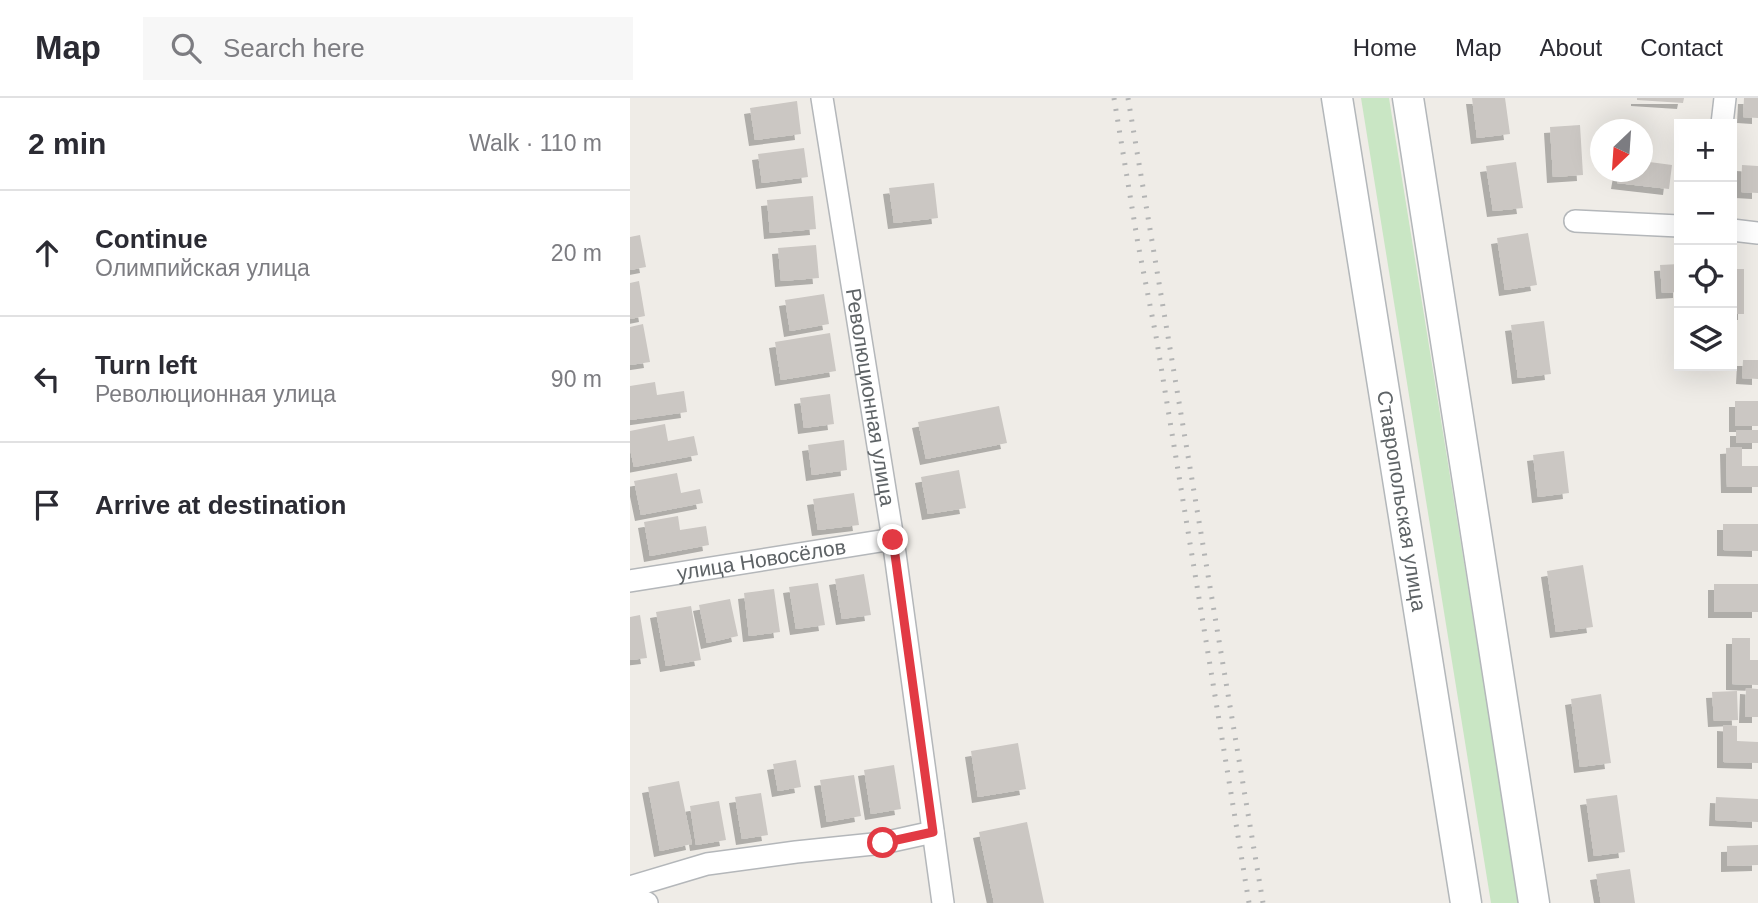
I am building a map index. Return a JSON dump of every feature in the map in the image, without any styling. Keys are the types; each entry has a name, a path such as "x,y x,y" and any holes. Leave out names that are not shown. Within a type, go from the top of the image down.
{"main road":[{"name":"Ставропольская улица","path":"1337,98 1466,903"},
{"path":"1408,98 1534,903"}],"street":[{"name":"Революционная улица","path":"822,98 893,540 943,903"},
{"path":"1723,119 1725,98"},
{"path":"1575,221 1674,226"},
{"path":"1737,231 1758,233"},
{"name":"улица Новосёлов","path":"630,581 893,540"},
{"path":"630,887 707,864 883,843 933,832"},
{"path":"630,895 647,903"}],"green space":[{"path":"1361,98 1389,98 1519,903 1491,903"}],"building":[{"path":"1472,98 1505,98 1510,134 1477,138"},
{"path":"1637,98 1684,98 1683,103"},
{"path":"1744,98 1758,98 1758,118 1743,117"},
{"path":"797,101 801,134 755,140 750,108"},
{"path":"1580,125 1583,175 1553,177 1550,127"},
{"path":"804,148 808,177 762,183 758,154"},
{"path":"1516,162 1523,208 1493,211 1486,166"},
{"path":"1653,162 1672,165 1669,189 1617,183 1653,182"},
{"path":"1742,165 1758,166 1758,193 1741,192"},
{"path":"934,183 938,218 894,223 889,188"},
{"path":"813,196 816,229 770,233 767,200"},
{"path":"1528,233 1537,285 1505,290 1497,238"},
{"path":"640,235 646,267 630,270 630,237"},
{"path":"816,245 819,278 781,281 778,248"},
{"path":"1674,264 1674,292 1662,293 1660,265"},
{"path":"1737,269 1744,269 1744,314 1737,314"},
{"path":"639,281 645,316 630,319 630,283"},
{"path":"824,294 829,324 790,331 785,300"},
{"path":"1544,321 1551,374 1518,378 1511,325"},
{"path":"643,324 650,362 630,365 630,327"},
{"path":"830,333 836,371 781,380 775,342"},
{"path":"1743,360 1758,360 1758,379 1742,378"},
{"path":"655,382 657,395 684,391 687,412 630,420 630,386"},
{"path":"830,394 834,424 804,428 800,398"},
{"path":"1735,401 1758,401 1758,426 1735,426"},
{"path":"999,406 1007,443 926,459 918,422"},
{"path":"665,424 668,441 694,436 698,455 634,467 630,431"},
{"path":"1736,430 1758,430 1758,443 1736,443"},
{"path":"844,440 847,470 812,475 808,445"},
{"path":"1742,447 1742,466 1758,466 1758,487 1727,487 1726,448"},
{"path":"1564,451 1569,493 1538,497 1533,455"},
{"path":"959,470 966,508 928,514 921,477"},
{"path":"677,473 681,493 700,489 703,503 641,515 634,481"},
{"path":"854,493 859,525 818,530 813,499"},
{"path":"678,516 680,530 706,526 709,545 650,556 644,522"},
{"path":"1723,524 1758,524 1758,551 1723,550"},
{"path":"1583,565 1593,627 1556,632 1547,571"},
{"path":"864,574 871,615 842,619 835,579"},
{"path":"818,583 825,625 796,629 789,587"},
{"path":"1714,584 1758,584 1758,612 1714,612"},
{"path":"774,589 780,632 749,636 744,593"},
{"path":"730,599 738,636 707,643 699,605"},
{"path":"691,606 701,660 666,666 656,612"},
{"path":"640,615 647,658 630,660 630,617"},
{"path":"1732,638 1750,638 1750,660 1758,660 1758,685 1732,684"},
{"path":"1746,688 1758,689 1758,717 1745,717"},
{"path":"1737,691 1738,720 1714,721 1712,692"},
{"path":"1601,694 1611,763 1580,767 1571,699"},
{"path":"1723,725 1737,726 1737,741 1758,742 1758,763 1723,762"},
{"path":"1018,743 1026,789 978,797 971,751"},
{"path":"796,760 801,787 778,791 773,764"},
{"path":"894,765 901,809 871,814 864,770"},
{"path":"854,775 861,816 827,822 820,780"},
{"path":"679,781 692,844 660,851 648,787"},
{"path":"761,793 768,835 742,839 735,797"},
{"path":"1617,795 1625,852 1594,856 1586,799"},
{"path":"1716,797 1758,799 1758,822 1715,820"},
{"path":"719,801 726,840 696,845 690,806"},
{"path":"1027,822 1044,903 994,903 979,832"},
{"path":"1758,845 1758,865 1727,866 1727,846"},
{"path":"1630,869 1635,903 1601,903 1596,874"}],"railway":[{"path":"1114,98 1249,903"},
{"path":"1128,98 1263,903"}],"route":[{"path":"883,843 933,832 893,540"}]}
